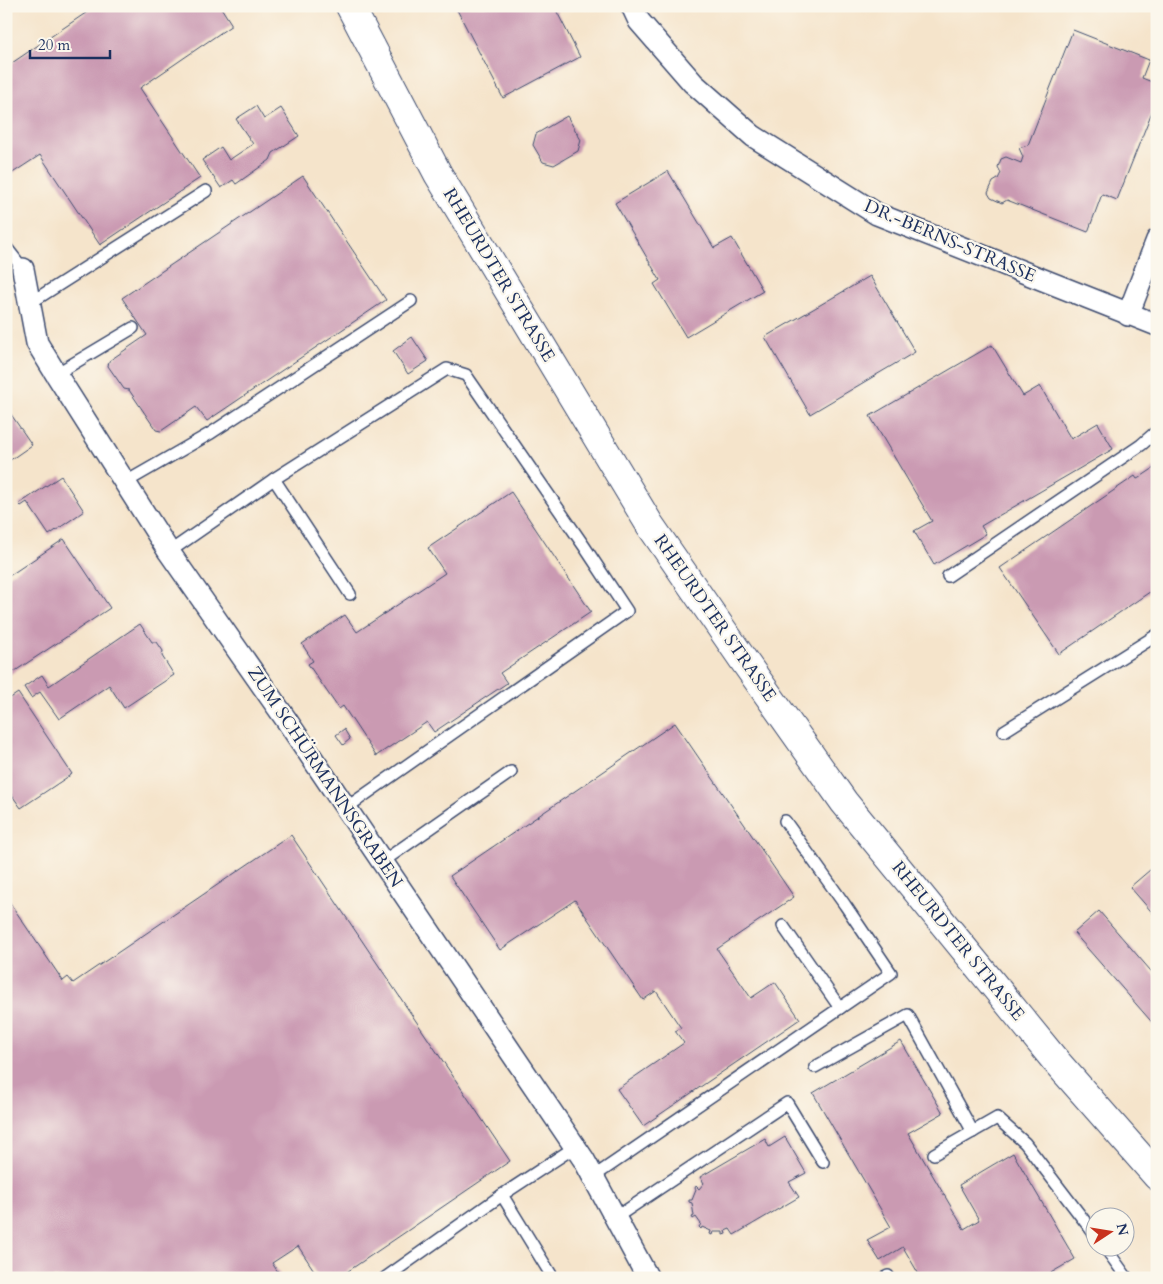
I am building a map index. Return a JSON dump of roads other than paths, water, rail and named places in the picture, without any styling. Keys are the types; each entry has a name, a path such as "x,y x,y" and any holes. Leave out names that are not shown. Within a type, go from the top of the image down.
{"main road":[{"name":"RHEURDTER STRASSE","path":"350,6 438,174 650,525 844,802 1054,1059 1157,1176"}],"street":[{"name":"DR.-BERNS-STRASSE","path":"632,6 639,21 693,83 753,136 877,214 1157,325"},
{"path":"1128,315 1157,240"},
{"name":"ZUM SCHÜRMANNSGRABEN","path":"23,269 38,343 56,374 169,552 346,808 574,1147 593,1177 648,1278"}],"lane":[{"path":"30,304 206,191"},
{"path":"6,248 23,269"},
{"path":"126,482 211,433 411,301"},
{"path":"56,374 133,328"},
{"path":"169,552 274,479 447,369 466,375 579,538 627,611 346,808"},
{"path":"948,576 1141,446 1157,431"},
{"path":"274,479 350,594"},
{"path":"1004,731 1157,635"},
{"path":"382,862 511,772"},
{"path":"593,1177 891,973 785,821"},
{"path":"783,926 840,1008"},
{"path":"815,1067 908,1014 973,1132"},
{"path":"615,1218 787,1103 823,1162"},
{"path":"934,1154 998,1118 1025,1143 1086,1223"},
{"path":"385,1278 502,1195 574,1147"},
{"path":"502,1195 553,1278"},
{"path":"1111,1256 1127,1278"},
{"path":"884,1278 888,1276 889,1278"}]}
